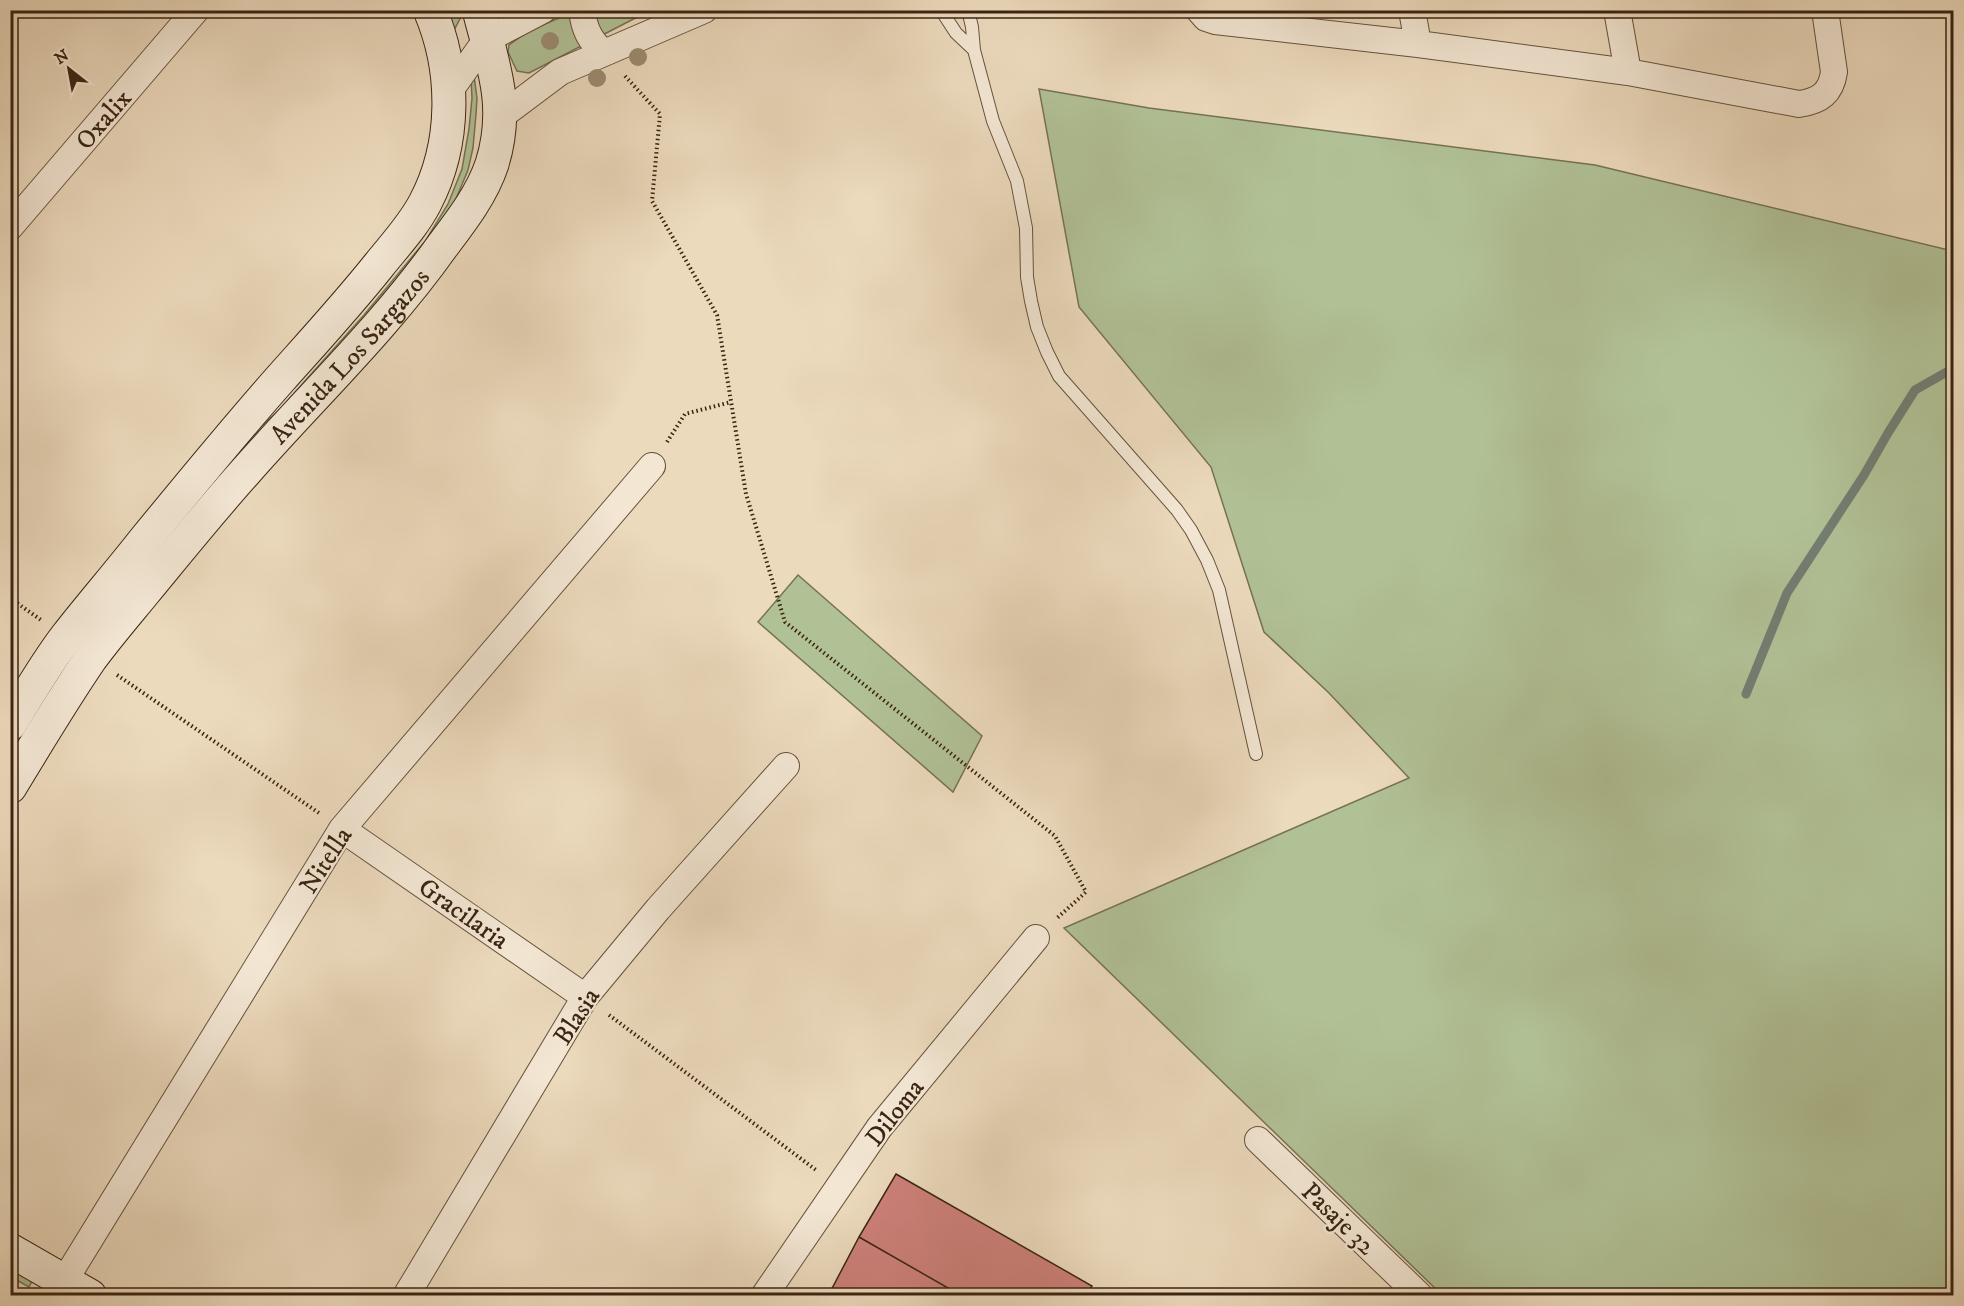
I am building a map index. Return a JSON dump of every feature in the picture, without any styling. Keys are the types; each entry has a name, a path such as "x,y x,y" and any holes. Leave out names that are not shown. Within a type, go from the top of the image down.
{"street":[{"name":"Oxalix","path":"10,227 196,10"},
{"name":"Avenida Los Sargazos","path":"10,724 66,638 232,433 411,227 425,202 441,158 448,120 449,92 445,58 430,10"},
{"path":"449,92 482,25 543,10"},
{"path":"582,10 587,33 594,45 604,53"},
{"path":"500,117 560,72 704,10"},
{"path":"1199,10 1206,18 1215,21 1418,44 1628,72 1799,104 1811,102 1827,92 1833,80 1834,72 1825,10"},
{"path":"1412,10 1418,44"},
{"path":"1617,10 1628,72"},
{"name":"Avenida Los Sargazos","path":"10,787 92,657 240,478 416,283 470,207 483,186 492,164 498,141 500,117 495,64 482,25"},
{"name":"Nitella","path":"69,1290 342,829 652,466"},
{"path":"66,638 92,657"},
{"name":"Blasia","path":"406,1296 585,997 658,909 786,766"},
{"name":"Gracilaria","path":"342,829 585,997"},
{"name":"Diloma","path":"764,1296 879,1128 1036,938"},
{"name":"Pasaje 32","path":"1258,1140 1420,1296"},
{"path":"10,1250 69,1290"}],"lane":[{"path":"941,10 956,33 974,50"},
{"path":"968,10 974,50 993,121 1017,181 1026,228 1027,277 1037,327 1059,376 1177,510 1207,560 1219,591 1256,754"}],"path":[{"path":"604,53 660,114 652,201 717,315 746,494 785,622 1055,836 1086,892 1036,938"},
{"path":"652,466 685,414 731,402"},
{"path":"92,657 342,829"},
{"path":"585,997 838,1187"}],"green space":[{"path":"446,11 461,11 462,15 453,32"},
{"path":"575,11 649,11 529,73 517,71 508,52 509,45 529,31"},
{"path":"474,76 477,98 476,114 473,148 468,170 453,206 431,243 284,414 228,466 90,637 223,462 279,410 364,315 426,240 448,204 462,169 469,129 471,78"},
{"path":"1039,89 1149,108 1595,165 1953,251 1953,1295 1442,1295 1064,928 1409,778 1329,693 1264,632 1211,467 1079,307"},
{"path":"798,575 982,736 953,792 758,622"},
{"path":"10,1269 32,1281 29,1287 11,1277"}],"building":[{"path":"896,1174 1092,1286 1086,1296 962,1296 859,1237"},
{"path":"859,1237 962,1296 828,1296"}],"waterway":[{"path":"1954,119 1954,130"},
{"path":"1746,694 1787,593 1864,475 1915,390 1952,369 1954,365"}]}
